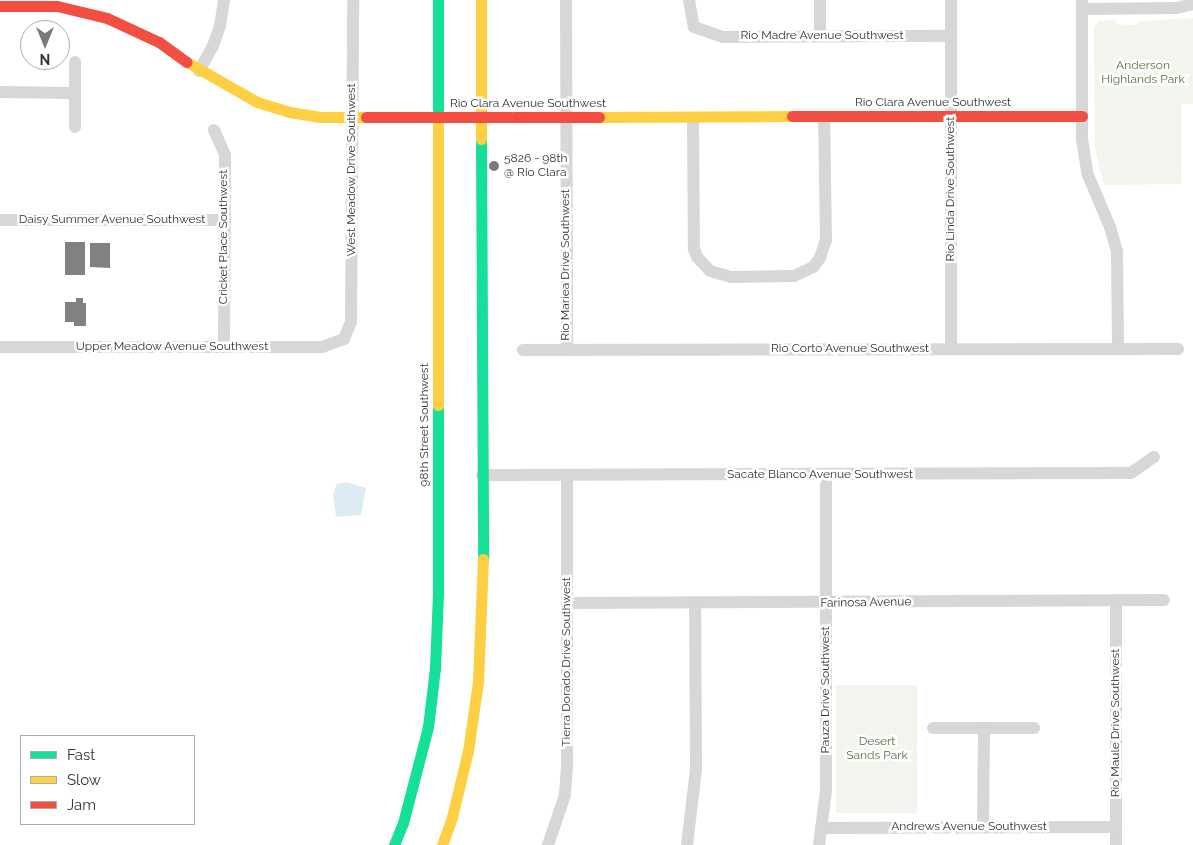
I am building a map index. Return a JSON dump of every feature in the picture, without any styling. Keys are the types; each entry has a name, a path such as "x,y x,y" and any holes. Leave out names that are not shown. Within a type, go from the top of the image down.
{"main road":[{"name":"98th Street Southwest","path":"394,845 405,813 428,727 435,668 438,592 438,0"},
{"path":"442,845 452,817 468,751 478,682 482,563 481,0"},
{"name":"Rio Clara Avenue Southwest","path":"0,6 84,6 159,42 199,71 257,102 289,112 321,117 1082,116"}],"street":[{"path":"199,71 213,46 220,26 224,0"},
{"name":"West Meadow Drive Southwest","path":"344,339 351,322 353,0"},
{"name":"Rio Mariea Drive Southwest","path":"566,0 567,350"},
{"name":"Rio Madre Avenue Southwest","path":"689,0 694,26 723,36 951,36"},
{"path":"820,0 820,37"},
{"name":"Rio Linda Drive Southwest","path":"951,0 951,349"},
{"path":"1118,349 1117,252 1110,227 1088,175 1082,139 1082,4 1177,8 1193,4"},
{"path":"75,62 75,127"},
{"path":"0,92 75,93"},
{"path":"694,118 693,240 697,257 710,271 719,275 794,276 813,267 824,250 824,117"},
{"name":"Cricket Place Southwest","path":"214,130 225,155 224,346"},
{"name":"Daisy Summer Avenue Southwest","path":"0,220 224,220"},
{"name":"Upper Meadow Avenue Southwest","path":"0,347 322,347 344,339"},
{"name":"Rio Corto Avenue Southwest","path":"523,350 1178,348"},
{"name":"Sacate Blanco Avenue Southwest","path":"482,475 1131,473 1154,457"},
{"name":"Tierra Dorado Drive Southwest","path":"548,845 565,795 566,777 567,475"},
{"name":"Pauza Drive Southwest","path":"819,845 826,760 826,475"},
{"name":"Rio Maule Drive Southwest","path":"1116,600 1116,845"},
{"name":"Farinosa Avenue","path":"567,603 1164,600"},
{"path":"687,845 696,769 695,603"},
{"path":"934,728 1034,728"},
{"path":"983,827 984,728"},
{"name":"Andrews Avenue Southwest","path":"821,828 1116,827"}],"green space":[{"name":"Anderson Highlands Park","path":"1193,18 1193,104 1181,104 1181,184 1104,185 1095,149 1094,27 1099,21 1113,20 1117,24 1135,25 1139,21"},
{"name":"Desert Sands Park","path":"836,685 917,685 917,813 836,813"}],"shaded area":[{"path":"347,482 366,488 361,515 336,517 333,494 337,484"}],"building":[{"path":"65,242 85,242 85,275 65,275"},
{"path":"90,243 110,243 110,268 90,267"},
{"path":"76,298 83,298 83,303 86,303 86,326 74,326 74,322 65,322 65,302 76,302"}],"traffic: fast":[{"path":"438,0 438,118"},
{"path":"481,139 483,559"},
{"path":"394,845 403,823 428,727 435,668 438,592 438,405"}],"traffic: slow":[{"path":"481,0 481,139"},
{"path":"187,62 257,102 289,112 321,117 366,117"},
{"path":"599,117 792,116"},
{"path":"438,118 438,405"},
{"path":"442,845 452,817 468,751 478,682 483,559"}],"traffic: jam":[{"path":"0,6 57,6 107,18 159,42 187,62"},
{"path":"792,116 1082,116"},
{"path":"366,117 599,117"}],"place":[{"name":"5826 - 98th @ Rio Clara","path":"494,166"}]}
